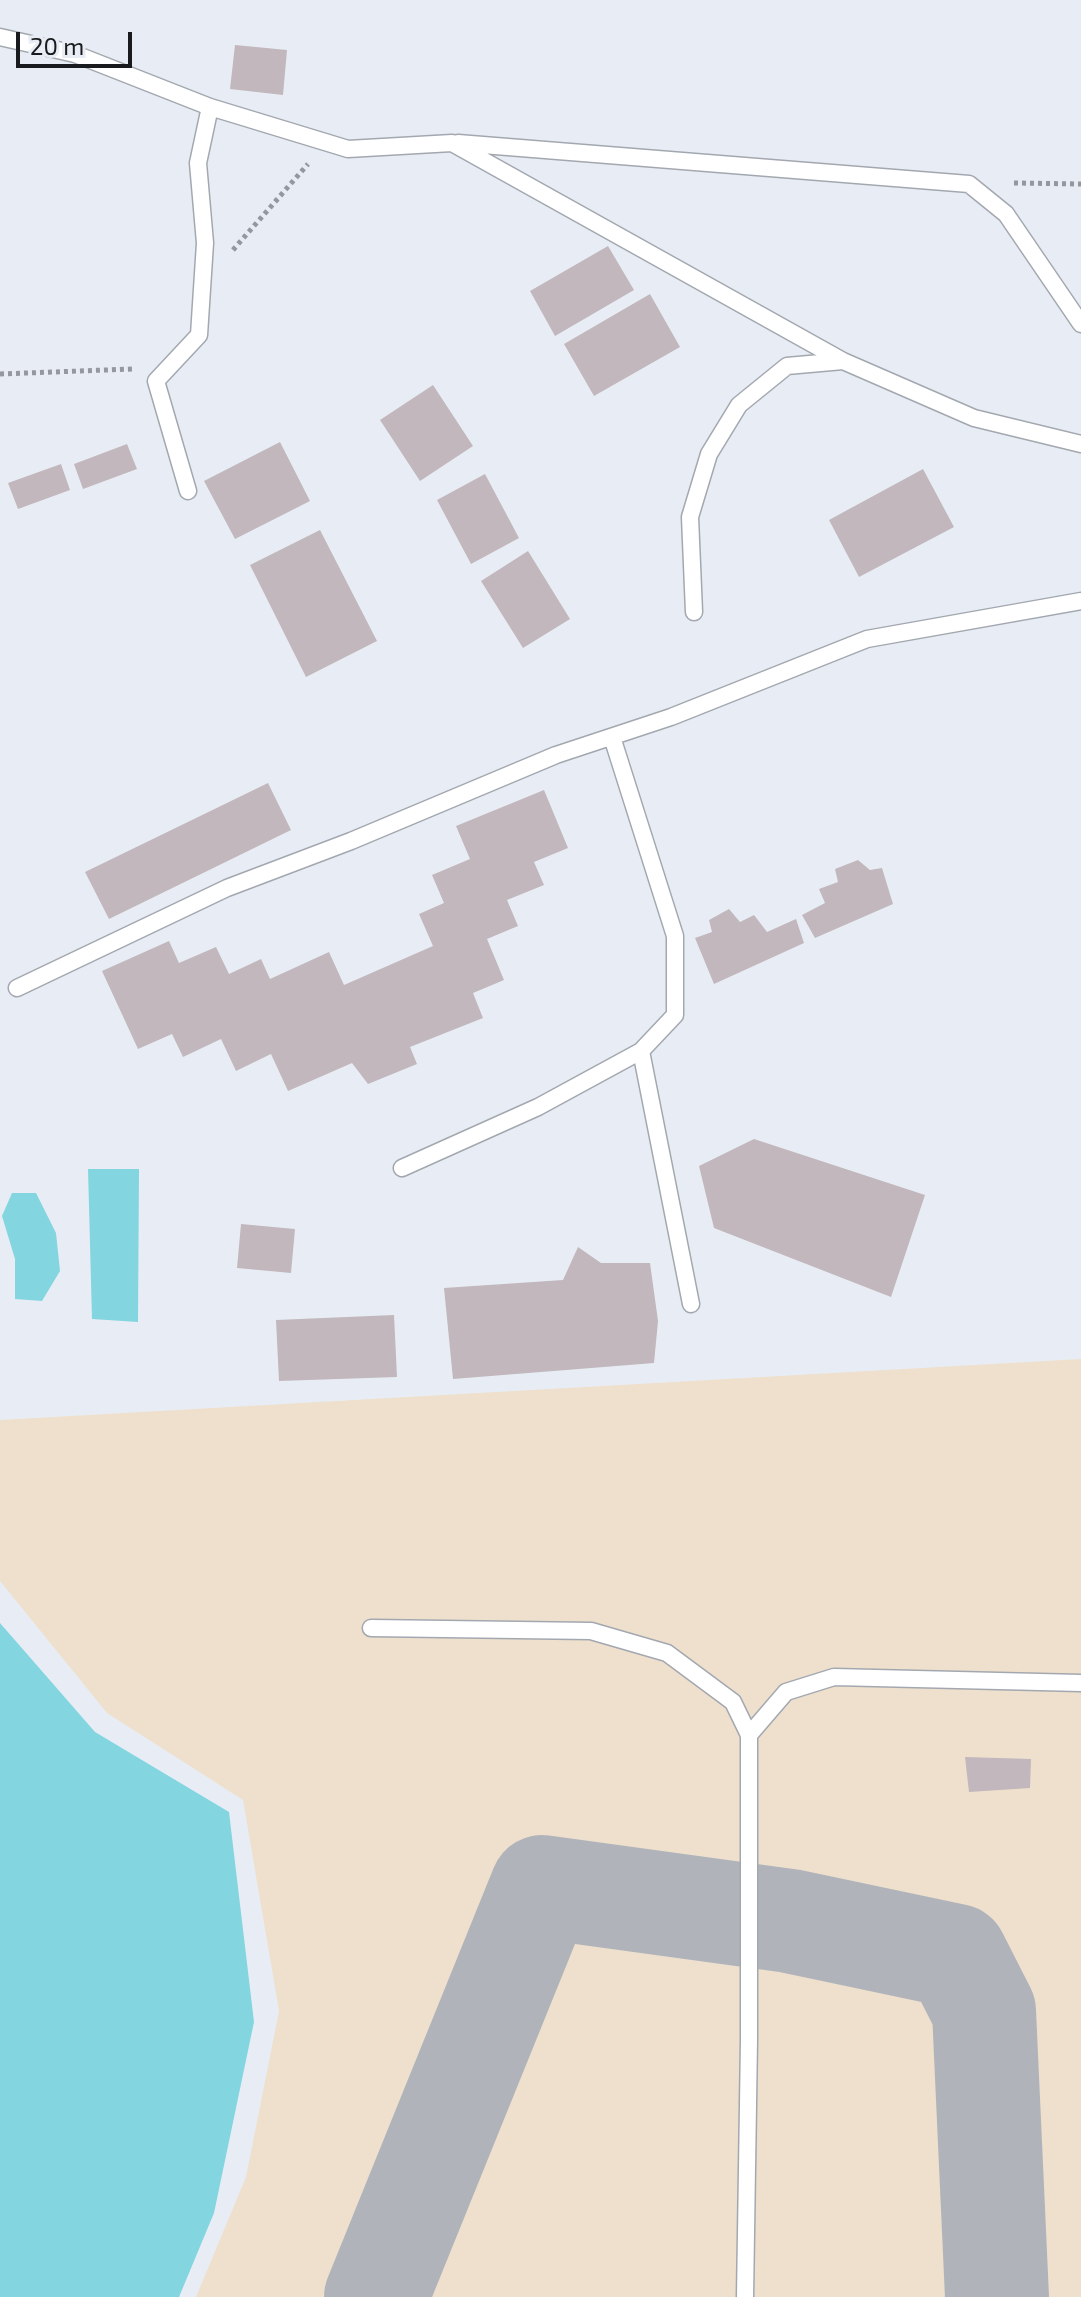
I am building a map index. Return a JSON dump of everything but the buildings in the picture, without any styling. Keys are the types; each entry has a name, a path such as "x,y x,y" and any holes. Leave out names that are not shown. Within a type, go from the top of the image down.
{"lane":[{"path":"0,37 75,54 210,107 348,149 452,143 969,184 1006,214 1081,324"},
{"path":"188,491 156,381 199,335 205,243 198,163 210,107"},
{"path":"452,143 843,361 974,418 1081,444"},
{"path":"694,612 690,517 709,454 739,405 787,366 843,361"},
{"path":"17,988 227,888 351,841 556,755 671,717 867,639 1081,601"},
{"path":"402,1168 538,1107 641,1051 675,1015 675,936 612,737"},
{"path":"641,1051 691,1304"},
{"path":"371,1628 591,1631 667,1653 733,1702 749,1735 745,2297"},
{"path":"749,1735 786,1692 834,1677 1081,1683"}],"path":[{"path":"202,286 327,142"},
{"path":"0,374 169,367"}],"shaded area":[{"path":"1081,1359 1081,2297 196,2297 246,2177 279,2011 243,1800 107,1713 0,1581 0,1420"}],"water":[{"path":"88,1169 139,1169 138,1322 92,1319"},
{"path":"12,1193 36,1193 56,1233 60,1271 42,1301 15,1299 15,1259 2,1216"},
{"path":"0,1623 95,1732 229,1812 254,2022 214,2213 179,2297 0,2297"}],"taxiway":[{"path":"376,2297 542,1887 790,1921 956,1956 984,2011 997,2297"}]}
